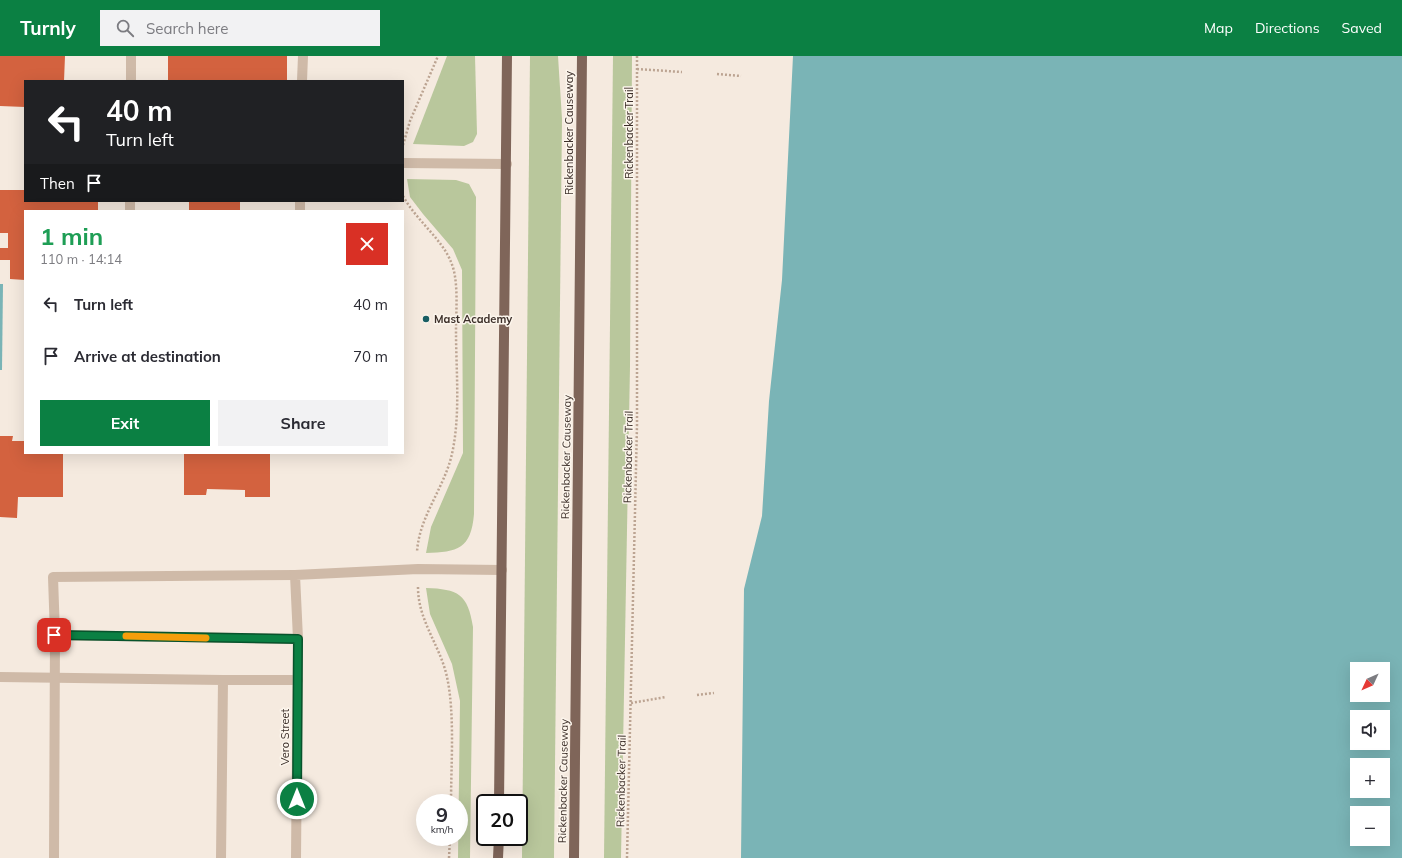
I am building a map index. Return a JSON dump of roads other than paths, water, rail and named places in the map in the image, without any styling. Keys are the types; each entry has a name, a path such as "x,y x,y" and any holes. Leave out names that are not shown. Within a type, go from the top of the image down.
{"main road":[{"path":"499,794 508,56"},
{"name":"Rickenbacker Causeway","path":"574,858 582,56"},
{"path":"498,858 499,846"}],"lane":[{"path":"131,56 131,80"},
{"path":"302,80 303,56"},
{"path":"404,163 507,164"},
{"path":"54,858 55,678 53,577 295,575 418,569 502,570"},
{"name":"Vero Street","path":"295,575 298,639 296,858"},
{"path":"54,635 298,639"},
{"path":"0,677 298,680"},
{"path":"221,858 224,680"}],"water":[{"path":"793,56 1402,56 1402,858 741,858 744,589 762,516 769,401 782,280"},
{"path":"0,284 3,284 2,370 0,370"}],"place":[{"name":"Mast Academy","path":"426,319"}]}
